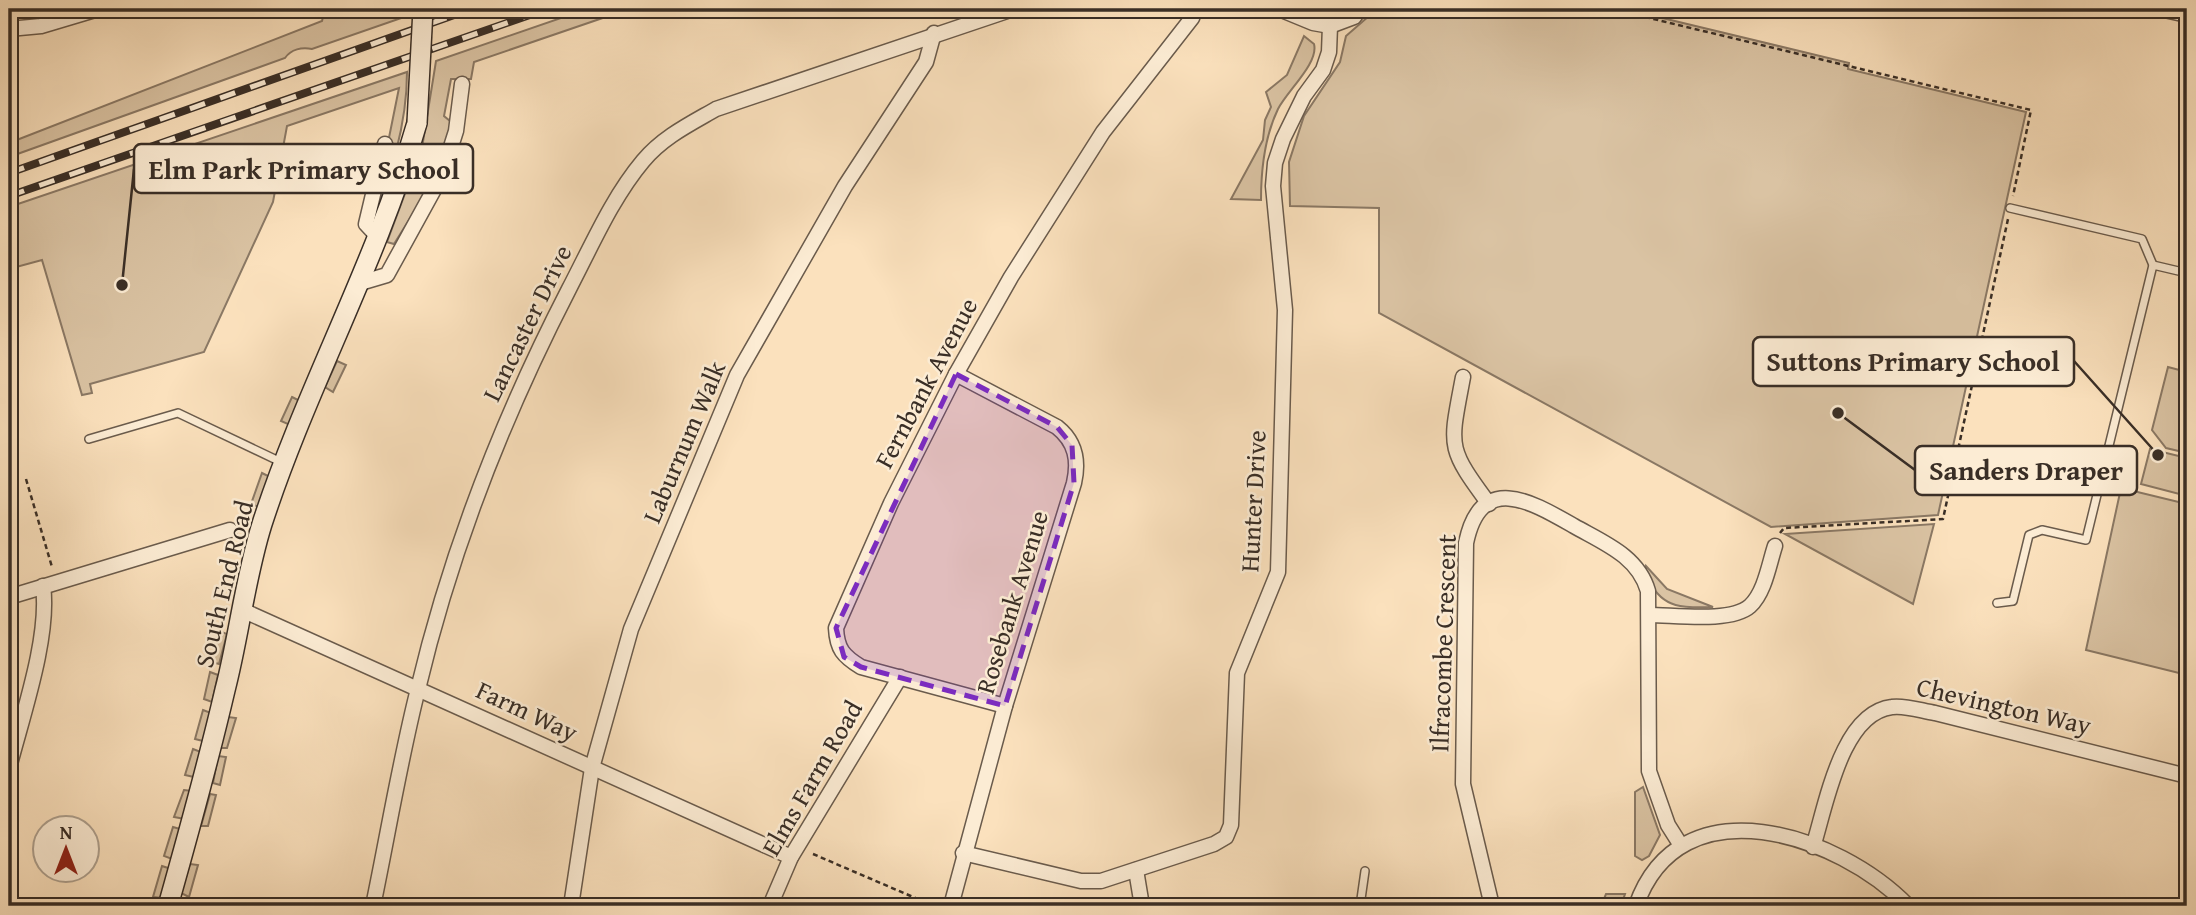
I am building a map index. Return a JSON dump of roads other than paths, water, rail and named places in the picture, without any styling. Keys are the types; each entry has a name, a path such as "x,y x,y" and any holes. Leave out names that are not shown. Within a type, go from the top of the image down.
{"street":[{"path":"9,29 41,26 98,9"},
{"name":"South End Road","path":"168,906 223,701 261,527 283,463 400,183 417,123 423,9"},
{"name":"Lancaster Drive","path":"373,906 418,688 467,524 512,407 614,203 644,160 672,134 716,109 934,33 1013,9"},
{"name":"Fernbank Avenue","path":"1005,706 861,667 844,657 836,643 836,628 891,503 956,374 1011,277 1103,132 1192,18 1195,9"},
{"path":"1279,9 1313,23 1329,26 1354,17 1360,9"},
{"path":"2160,9 2187,15"},
{"name":"Hunter Drive","path":"963,853 1081,881 1101,881 1214,844 1226,837 1231,825 1237,673 1278,572 1285,310 1273,186 1275,163 1283,139 1304,96 1324,70 1329,52 1329,26"},
{"name":"Laburnum Walk","path":"571,906 592,768 631,629 737,376 845,186 926,62 934,33"},
{"path":"360,283 387,275 442,175 456,131 462,83"},
{"path":"379,238 366,224 385,144"},
{"name":"Rosebank Avenue","path":"951,906 963,853 1005,706 1074,484 1077,457 1065,433 1057,427 956,374"},
{"path":"1463,377 1453,447 1459,463 1489,504 1512,498 1530,501 1623,554 1638,569 1646,584 1649,615 1648,771 1668,825 1680,844"},
{"name":"Ilfracombe Crescent","path":"1489,504 1472,522 1466,543 1463,784 1492,906"},
{"path":"9,597 230,530"},
{"path":"1649,615 1736,615 1751,605 1760,591 1775,546"},
{"path":"9,768 27,702 50,585"},
{"name":"Farm Way","path":"242,610 592,768 794,852"},
{"name":"Elms Farm Road","path":"771,906 794,852 900,677"},
{"name":"Chevington Way","path":"1813,847 1851,734 1875,711 1894,706 1935,713 2187,776"},
{"path":"1636,906 1657,867 1680,844 1705,833 1732,830 1777,836 1813,847 1871,875 1908,906"},
{"path":"1136,870 1142,906"}],"lane":[{"path":"1997,603 2012,601 2029,535 2042,530 2086,540 2153,265 2142,239 2010,208"},
{"path":"2153,265 2187,273"},
{"path":"89,439 178,413 283,463"},
{"path":"1360,906 1364,871"}],"railway":[{"path":"9,173 471,9"},
{"path":"9,196 547,9"}],"place":[{"name":"Elm Park Primary School","path":"122,285"},
{"name":"Sanders Draper","path":"1838,413"},
{"name":"Suttons Primary School","path":"2158,455"}]}
